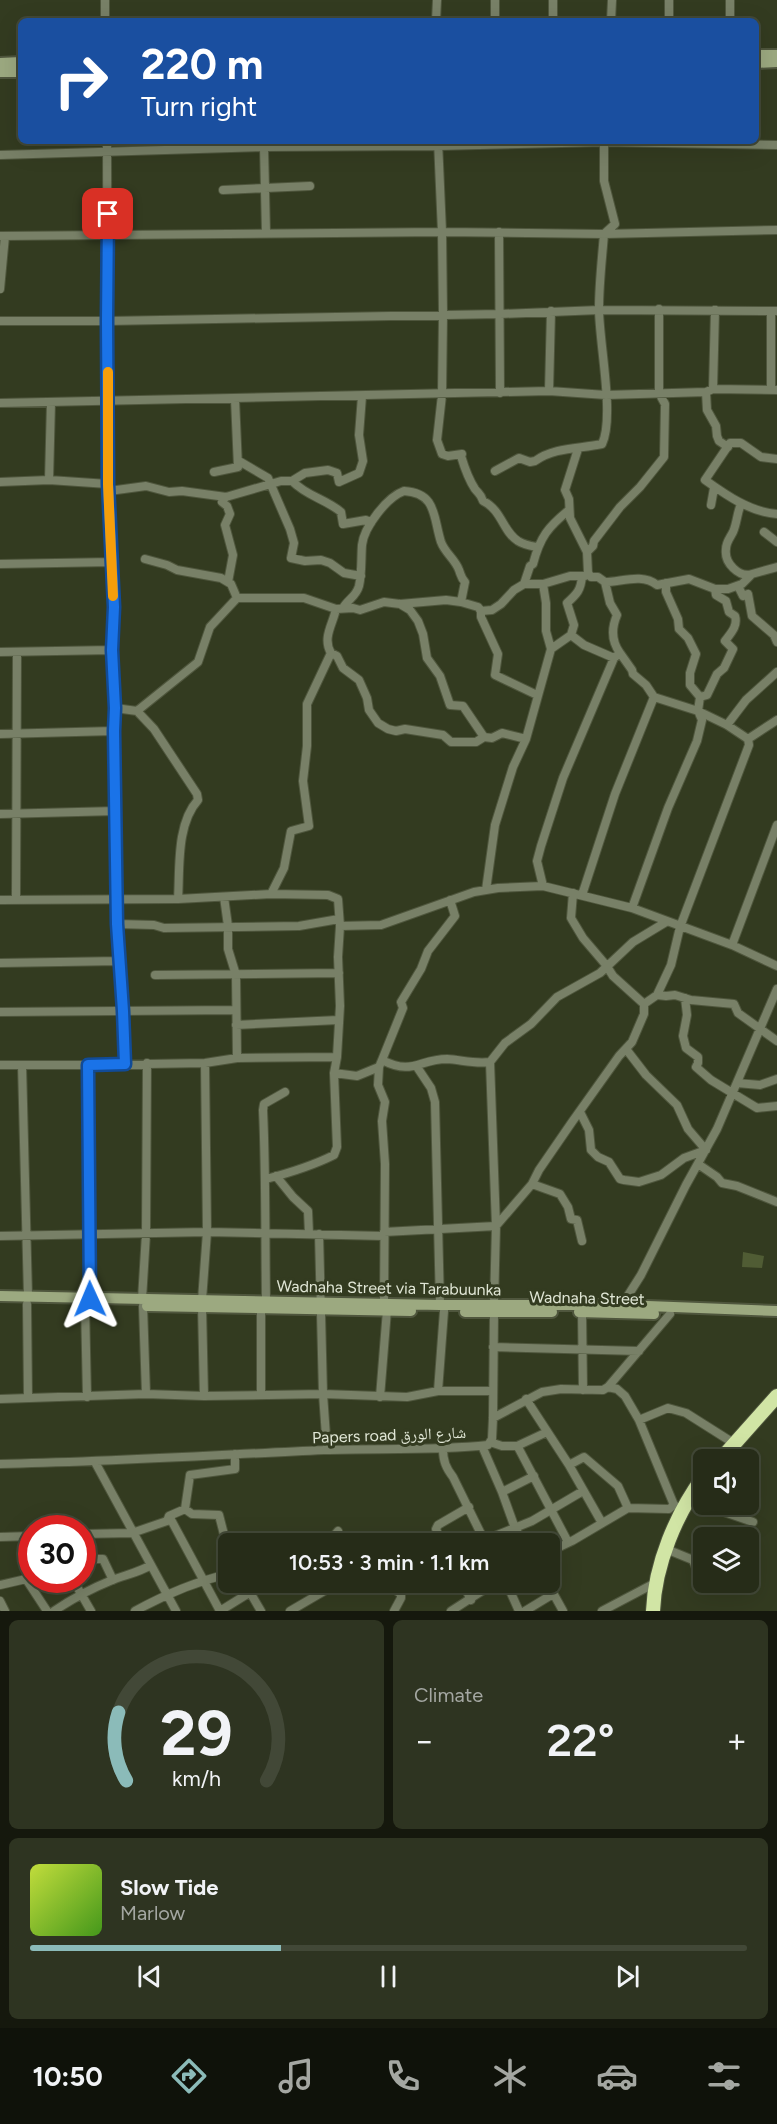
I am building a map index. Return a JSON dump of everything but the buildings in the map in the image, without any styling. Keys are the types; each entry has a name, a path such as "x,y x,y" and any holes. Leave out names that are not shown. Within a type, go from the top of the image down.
{"highway":[{"path":"730,1449 777,1396"},
{"path":"653,1611 657,1582 679,1507 693,1490"}],"main road":[{"path":"759,55 777,55"},
{"path":"0,63 18,62"},
{"path":"759,63 777,63"},
{"path":"0,72 18,72"},
{"path":"0,1296 28,1300"},
{"name":"Wadnaha Street","path":"0,1303 28,1300 490,1308 777,1318"},
{"name":"Wadnaha Street via Tarabuunka","path":"490,1308 622,1305 777,1311"}],"street":[{"path":"105,0 105,18"},
{"path":"436,18 437,0"},
{"path":"495,0 495,18"},
{"path":"553,0 554,18"},
{"path":"611,18 612,0"},
{"path":"669,0 669,18"},
{"path":"730,0 730,18"},
{"path":"107,144 109,488 114,607 112,650 115,708 117,924 125,1064"},
{"path":"0,155 438,144 443,314 442,395 437,440 442,454 448,456 462,454 464,466 475,489 482,495 483,501 497,512 517,541 537,547"},
{"path":"495,471 519,458 530,462 565,448 578,449 604,442 606,395 599,309 603,234 615,224 604,181 604,144"},
{"path":"719,144 777,145"},
{"path":"264,147 266,233"},
{"path":"224,189 310,186"},
{"path":"0,289 2,236 442,232 603,234 777,230"},
{"path":"499,232 500,393"},
{"path":"0,321 500,314 599,309 774,311 774,390 709,390 606,395 549,391 0,403"},
{"path":"551,649 570,635 574,625 567,603 582,586 588,552 620,507 640,487 664,457 665,404 659,393 659,309"},
{"path":"715,310 707,410 716,426 719,441 728,447"},
{"path":"549,391 551,311"},
{"path":"0,482 49,480 109,488 146,486 169,492 182,491 226,497 269,484 292,481 305,473 328,470 337,473 339,482 359,473 363,461 359,435 362,396"},
{"path":"214,472 238,467 235,399"},
{"path":"49,480 51,402"},
{"path":"777,459 760,457 741,443 730,443 705,478 714,488 741,504 766,513 777,514"},
{"path":"578,449 566,486 570,518 588,552"},
{"path":"239,461 268,478 290,529 294,543 291,558 305,561 321,560 330,563 344,573 361,576"},
{"path":"292,481 298,489 338,509 341,512 343,524 365,520 371,523"},
{"path":"711,506 714,488"},
{"path":"461,602 465,582 441,542 436,518 426,498 408,491 398,493 389,500 371,523 363,542 358,591 340,609 327,636 328,648 337,656 341,666 361,682 369,710 378,723 388,729 443,735 451,742 476,742 484,737 492,738 502,733 526,739"},
{"path":"226,497 222,502 227,506 230,514 225,525 233,555 228,582"},
{"path":"741,504 726,553 737,572 743,575 777,567"},
{"path":"524,585 537,547 549,527 569,510"},
{"path":"764,532 777,542"},
{"path":"145,560 177,570 221,578 234,589 237,598"},
{"path":"0,564 112,562"},
{"path":"605,582 633,578 653,581 657,585 689,579 715,589 728,589 738,586 752,574"},
{"path":"481,611 492,610 514,590 524,585 543,584 570,576 585,575 598,577 605,582 610,603 617,615 613,623 617,656 563,778 541,846 537,861 543,886"},
{"path":"632,908 668,808 697,741 702,720 698,711 700,697 690,684 690,673 696,654 679,629 678,619 666,592 666,583"},
{"path":"486,890 495,825 513,767 526,739 551,649 546,631 543,584"},
{"path":"738,586 743,596 748,594 752,616 774,635 776,640"},
{"path":"700,697 707,695 717,674 724,668 733,650 725,641 733,631 735,616 729,612 726,600 716,595 715,589"},
{"path":"137,711 198,662 210,627 237,598 304,598 340,609 360,610 384,602 446,600 477,607 481,611 481,617 498,654 495,675 537,696"},
{"path":"400,603 410,610 418,621 427,658 440,676 448,702 450,705 463,706 484,737"},
{"path":"570,635 584,645 617,656 646,685 654,697 698,711 727,725 748,739 749,745 680,927 671,964 657,994 644,1004"},
{"path":"0,652 112,650"},
{"path":"16,899 17,652"},
{"path":"272,894 284,868 291,831 309,826 303,782 307,746 307,704 331,653"},
{"path":"727,725 746,700 777,672"},
{"path":"0,1236 207,1232 384,1234 496,1226 532,1184 539,1170 632,1042 644,1014 644,1004 613,976 583,939 574,924 570,910 654,697"},
{"path":"115,708 137,711 154,729 197,794 198,800 190,808 180,848 178,900"},
{"path":"748,739 777,720"},
{"path":"0,734 114,731"},
{"path":"0,814 116,811"},
{"path":"732,945 777,825"},
{"path":"117,924 154,925 164,928 299,926 340,923 381,925 450,900 486,890 543,886 632,908 732,945 777,966"},
{"path":"0,900 178,900 272,894 334,896 338,899 340,1006 338,1057 334,1073 337,1147 333,1155 310,1166 266,1179"},
{"path":"224,897 228,926 228,950 236,975 237,1058"},
{"path":"380,1396 386,1307 384,1234 386,1164 382,1121 385,1102 378,1085 381,1063 403,1008 401,1002 421,969 428,951 446,931 455,916 450,900"},
{"path":"666,922 633,942 600,973 557,997 531,1024 505,1044 490,1062 496,1226 490,1308 493,1347 493,1418 526,1399 552,1390 603,1390 670,1314"},
{"path":"0,963 119,961"},
{"path":"155,975 339,973"},
{"path":"622,1305 706,1150 777,989"},
{"path":"657,994 675,994 685,998 734,1004 738,1013 777,1041"},
{"path":"685,998 687,1014 683,1036 686,1048 698,1057 696,1067 711,1080 757,1108 777,1106"},
{"path":"0,1012 235,1010"},
{"path":"236,1025 338,1020"},
{"path":"626,1049 646,1075 677,1105 688,1129 706,1150"},
{"path":"0,1065 205,1063 237,1058 338,1057"},
{"path":"334,1073 357,1076 381,1063 404,1068 417,1067 434,1060 490,1062"},
{"path":"146,1394 142,1302 146,1234 147,1063"},
{"path":"204,1396 202,1304 207,1232 205,1063"},
{"path":"22,1065 28,1398"},
{"path":"87,1397 88,1065"},
{"path":"417,1067 431,1088 435,1102 442,1308 438,1391"},
{"path":"737,1083 760,1085 777,1079"},
{"path":"261,1395 266,1179 264,1104 285,1092"},
{"path":"580,1112 589,1130 591,1150 598,1157 606,1159 620,1179 639,1182 661,1175 684,1158 706,1150"},
{"path":"698,1164 722,1183 737,1186 777,1202"},
{"path":"276,1176 308,1211 309,1234"},
{"path":"532,1184 563,1197 571,1219 577,1220 582,1241"},
{"path":"319,1234 322,1394 327,1450"},
{"path":"582,1312 583,1390"},
{"path":"493,1347 639,1351"},
{"path":"560,1546 628,1508 669,1509 679,1507 639,1420 625,1396 617,1389 608,1387"},
{"path":"0,1399 146,1394 204,1396 322,1394 407,1397 438,1391 493,1391"},
{"path":"526,1399 569,1465 602,1523"},
{"path":"639,1420 668,1408 686,1413 735,1444"},
{"name":"Papers road شارع الورق","path":"0,1464 482,1446 490,1443 493,1418"},
{"path":"490,1443 516,1446 547,1432"},
{"path":"482,1446 518,1533"},
{"path":"516,1446 568,1542"},
{"path":"443,1449 447,1469 482,1533"},
{"path":"185,1509 190,1474 235,1469 235,1454"},
{"path":"569,1465 584,1458 618,1486 628,1508"},
{"path":"95,1462 176,1611"},
{"path":"502,1492 534,1476"},
{"path":"505,1533 583,1491"},
{"path":"438,1533 438,1525 469,1507"},
{"path":"96,1534 132,1533 167,1521 169,1516 185,1509"},
{"path":"185,1509 192,1514 219,1515 224,1533"},
{"path":"733,1515 753,1522"},
{"path":"169,1516 220,1611 249,1593 261,1611"},
{"path":"0,1536 18,1536"},
{"path":"666,1550 693,1560"},
{"path":"96,1559 104,1559 112,1580"},
{"path":"54,1611 81,1594 151,1566"},
{"path":"136,1611 167,1593 218,1576"},
{"path":"0,1585 18,1581"},
{"path":"603,1611 657,1582"},
{"path":"37,1593 47,1611"},
{"path":"290,1611 305,1607 322,1593"},
{"path":"394,1611 401,1598 400,1593"},
{"path":"468,1593 471,1600"},
{"path":"451,1611 481,1593"},
{"path":"511,1593 519,1611"},
{"path":"81,1594 91,1611"},
{"path":"525,1611 553,1594 563,1611"},
{"path":"0,1601 5,1611"}],"green space":[{"path":"743,1252 764,1256 762,1268 742,1267"}],"slow traffic":[{"path":"108,372 108,484 113,596"}],"route":[{"path":"90,1299 88,1065 125,1064 117,924 115,708 112,650 114,607 108,484 108,214"}]}
